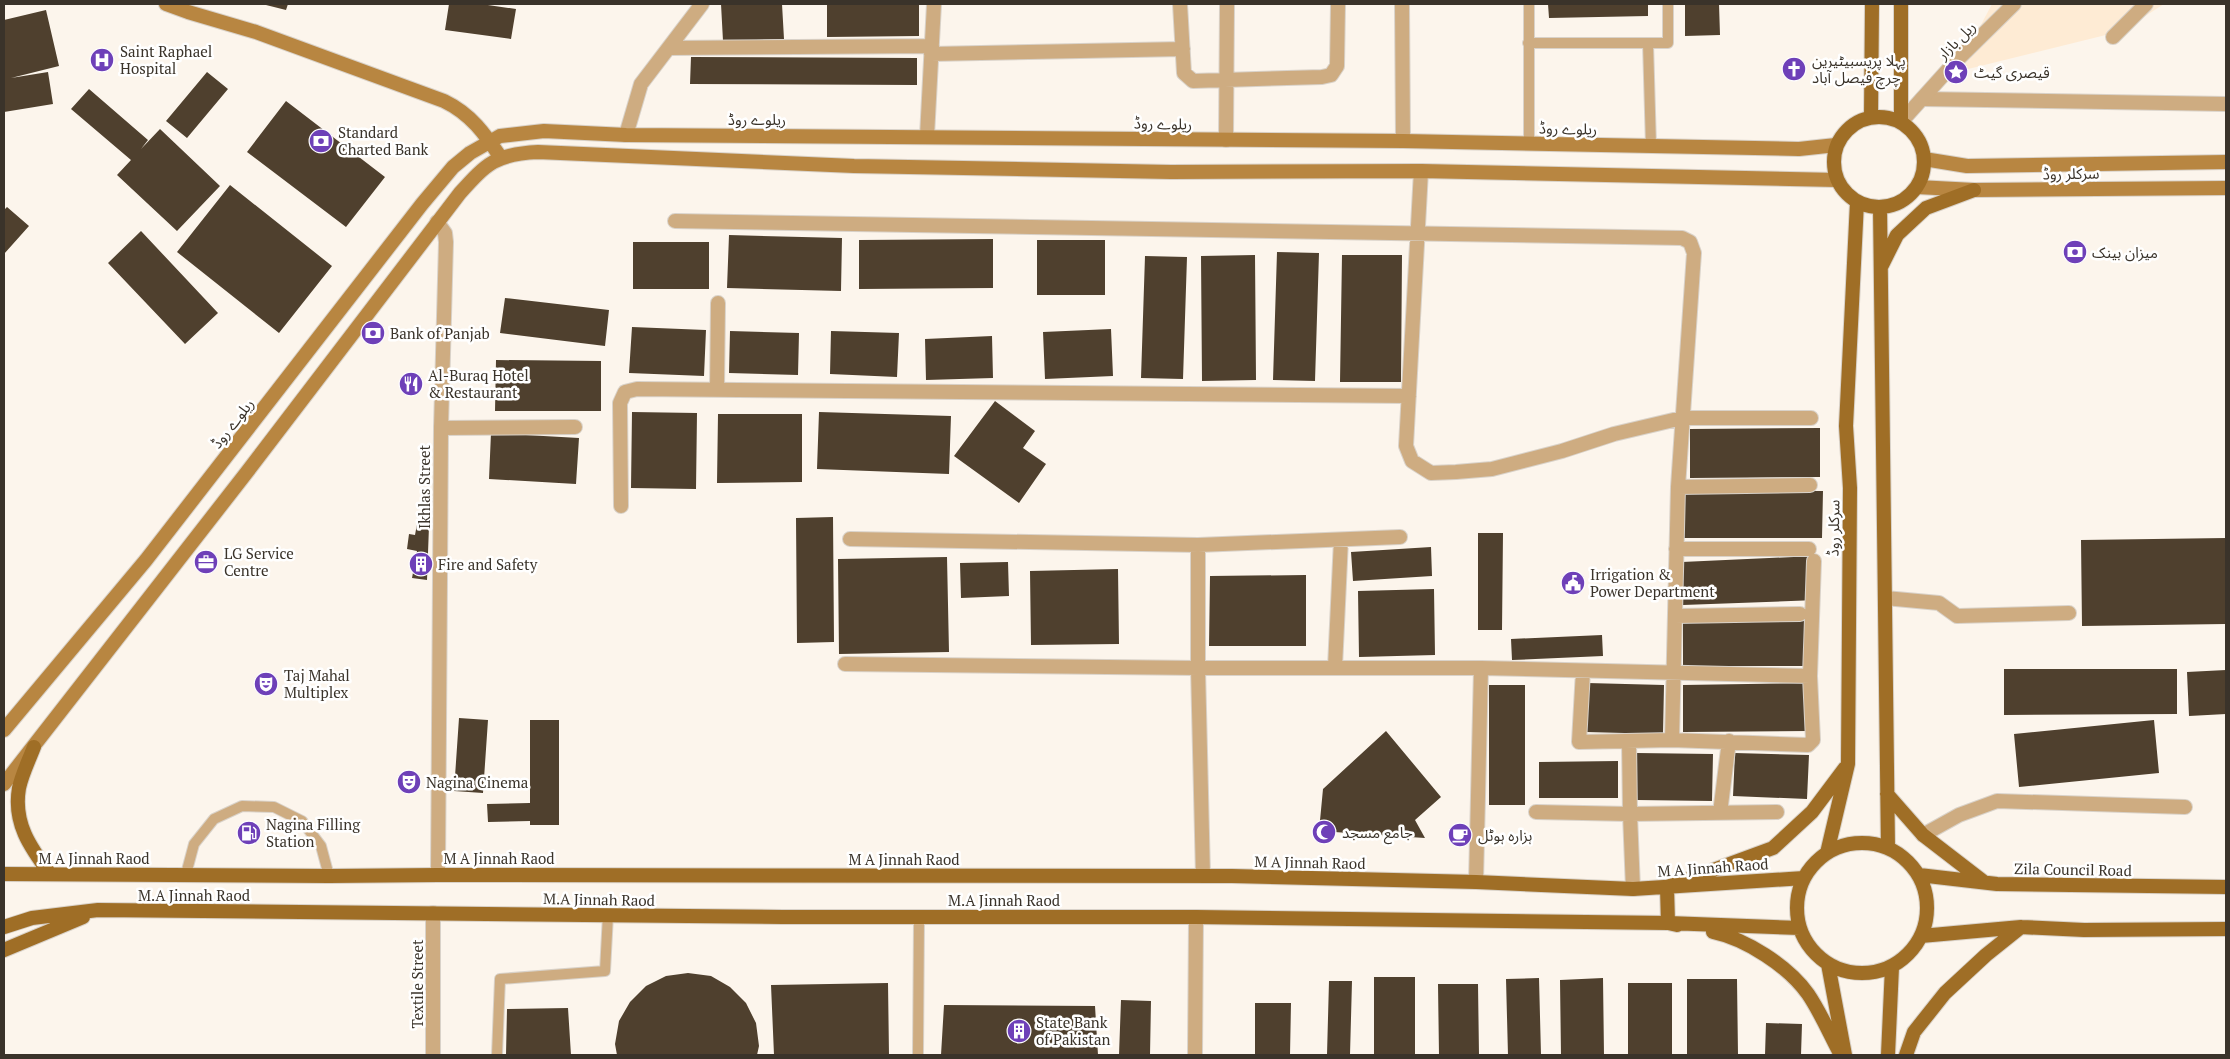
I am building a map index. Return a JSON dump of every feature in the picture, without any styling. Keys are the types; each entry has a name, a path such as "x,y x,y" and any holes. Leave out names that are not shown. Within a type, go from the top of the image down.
{"main road":[{"path":"166,4 256,32 444,101 460,109 472,119 501,158"},
{"path":"1871,117 1872,4"},
{"path":"1901,4 1901,122"},
{"path":"1871,117 1886,117 1901,122 1913,131 1921,144 1924,159 1923,174 1917,187 1907,198 1894,205 1880,207 1858,202 1849,196 1837,180 1833,163 1836,145 1844,132 1856,122 1871,117"},
{"name":"ریلوے روڈ","path":"4,730 146,560 422,204 453,167 470,153 490,141 518,133 544,131 626,135 1403,141 1799,149 1836,145"},
{"path":"4,784 247,472 437,222 478,172 490,163 515,153 538,152 864,167 1171,172 1420,171 1837,180"},
{"name":"سرکلر روڈ","path":"1924,159 1966,166 2226,162"},
{"name":"سرکلر روڈ","path":"1917,187 1974,190 2226,188"},
{"path":"1880,267 1896,235 1926,208 1974,190"},
{"name":"سرکلر روڈ","path":"1827,853 1848,764 1850,488 1846,426 1858,202"},
{"path":"1880,207 1888,848"},
{"path":"34,747 19,787 18,820 33,851 50,874"},
{"path":"1668,923 1667,887 1773,848 1812,812 1848,764"},
{"path":"1887,794 1922,835 1984,882"},
{"path":"1867,843 1888,848 1906,859 1919,875 1926,895 1927,916 1921,936 1909,954 1892,966 1871,973 1849,972 1828,964 1811,949 1800,928 1797,903 1804,878 1814,864 1827,853 1846,845 1867,843"},
{"name":"M A Jinnah Raod","path":"4,874 1203,876 1476,882 1633,889 1804,878"},
{"name":"Zila Council Road","path":"1919,875 1984,882 2226,887"},
{"path":"4,950 98,910"},
{"name":"M.A Jinnah Raod","path":"4,927 32,918 98,910 919,917 1196,917"},
{"path":"1196,917 1668,923 1800,928"},
{"path":"1668,923 1730,936 1773,959 1808,993 1841,1055"},
{"path":"1921,936 2022,927 2084,930 2226,930"},
{"path":"1906,1055 1914,1032 1945,993 1986,955 2022,927"},
{"path":"1828,964 1846,1055"},
{"path":"1888,1055 1892,966"}],"street":[{"path":"626,135 641,84 702,4"},
{"path":"927,136 934,4"},
{"path":"1180,4 1184,73 1186,77 1193,81 1322,77 1331,75 1337,66 1338,4"},
{"path":"1226,140 1227,4"},
{"path":"1402,4 1403,141"},
{"name":"ریل بازار","path":"1901,122 1955,62 2014,4"},
{"path":"2113,37 2146,4"},
{"path":"669,48 1183,49"},
{"path":"1922,99 2226,104"},
{"path":"1420,171 1406,446 1412,461 1431,473 1492,469 1562,451 1614,434 1682,418 1811,418"},
{"path":"675,221 1416,232 1682,238 1690,242 1694,253 1678,487 1672,740"},
{"name":"Ikhlas Street","path":"437,222 444,233 446,242 441,428 438,874"},
{"path":"718,303 718,390"},
{"path":"621,506 620,403 624,392 637,389 1409,396"},
{"path":"441,428 575,427"},
{"path":"1678,487 1810,485"},
{"path":"850,538 1198,545 1400,538"},
{"path":"1335,667 1341,540"},
{"path":"1198,545 1198,668 1203,876"},
{"path":"1583,671 1579,742 1672,740 1808,745 1813,740 1810,676 1811,555 1676,549"},
{"path":"1885,598 1939,603 1956,616 2069,613"},
{"path":"1674,616 1800,614"},
{"path":"845,664 1198,668 1481,668 1810,676"},
{"path":"1476,882 1481,668"},
{"path":"1629,741 1633,889"},
{"path":"1720,813 1729,741"},
{"path":"1922,835 1959,816 1997,801 2186,807"},
{"path":"1536,812 1630,814 1777,812"},
{"name":"Textile Street","path":"433,913 434,1055"},
{"path":"1195,1055 1196,917"}],"lane":[{"path":"1529,144 1528,43 1530,4"},
{"path":"1528,43 1668,43 1668,4"},
{"path":"1648,43 1651,146"},
{"path":"186,874 194,844 214,819 242,806 274,807 302,821 321,846 329,876"},
{"path":"497,1055 500,979 605,971 608,915"},
{"path":"918,1055 919,917"}],"shaded area":[{"path":"1992,4 2164,4 2122,31 1956,72"}],"building":[{"path":"262,4 288,4 286,10"},
{"path":"449,4 481,4 516,9 511,39 445,30"},
{"path":"721,4 782,4 784,39 723,41"},
{"path":"827,4 919,4 919,36 827,37"},
{"path":"1548,4 1648,4 1648,16 1549,18"},
{"path":"1685,4 1719,4 1720,35 1685,36"},
{"path":"46,10 59,66 11,78 48,72 53,104 4,112 4,20"},
{"path":"691,57 917,58 917,85 690,84"},
{"path":"207,72 228,89 187,138 166,121"},
{"path":"89,89 148,140 141,149 160,129 220,186 177,231 117,175 131,160 71,109"},
{"path":"286,101 385,177 346,227 247,152"},
{"path":"230,185 332,266 279,333 177,252"},
{"path":"7,207 29,226 4,254 4,210"},
{"path":"141,231 218,313 185,344 108,263"},
{"path":"729,235 842,238 841,291 727,288"},
{"path":"993,239 993,288 859,289 859,240"},
{"path":"1037,240 1105,240 1105,295 1037,295"},
{"path":"633,242 709,242 709,289 633,289"},
{"path":"1277,252 1319,253 1315,381 1273,380"},
{"path":"1255,255 1256,380 1202,381 1201,256"},
{"path":"1342,255 1402,255 1401,382 1340,382"},
{"path":"1145,256 1187,257 1183,379 1141,378"},
{"path":"505,298 609,310 605,346 500,333"},
{"path":"632,327 706,330 704,376 629,373"},
{"path":"1111,329 1113,376 1045,379 1043,332"},
{"path":"730,331 799,333 798,375 729,373"},
{"path":"831,331 899,333 897,377 830,374"},
{"path":"992,336 993,378 926,380 925,339"},
{"path":"496,360 601,361 601,411 495,411"},
{"path":"995,401 1035,431 1023,448 1046,464 1019,503 954,456"},
{"path":"632,412 697,413 696,489 631,488"},
{"path":"819,412 951,416 949,474 817,469"},
{"path":"718,414 802,414 802,482 717,483"},
{"path":"1820,428 1820,477 1690,478 1690,429"},
{"path":"491,433 579,438 576,484 489,479"},
{"path":"1683,491 1823,491 1822,538 1683,538"},
{"path":"833,517 834,642 797,643 796,518"},
{"name":"Fire and Safety","path":"417,524 429,526 427,580 412,578 417,551 407,549 409,534 415,535"},
{"path":"1478,533 1503,533 1502,630 1478,630"},
{"path":"2226,538 2226,624 2082,626 2081,540"},
{"path":"1431,547 1432,576 1353,581 1351,552"},
{"path":"1815,556 1817,600 1683,605 1682,562"},
{"path":"947,557 949,652 839,654 838,559"},
{"path":"1008,562 1009,596 961,598 960,563"},
{"path":"1118,569 1119,644 1031,645 1030,571"},
{"path":"1306,575 1306,646 1209,646 1210,576"},
{"path":"1434,589 1435,655 1359,657 1358,591"},
{"path":"1683,621 1813,621 1812,666 1683,666"},
{"path":"1602,635 1603,656 1512,660 1511,639"},
{"path":"2004,669 2177,669 2177,714 2004,715"},
{"path":"2226,670 2226,714 2189,716 2187,672"},
{"path":"1587,683 1664,685 1663,734 1586,732"},
{"path":"1808,683 1808,731 1683,732 1683,685"},
{"path":"1489,685 1525,685 1525,805 1489,805"},
{"path":"459,718 488,720 483,793 454,791"},
{"path":"530,720 559,720 559,825 530,825 530,821 488,822 487,804 530,803"},
{"path":"2154,720 2159,773 2019,787 2014,734"},
{"path":"1386,731 1441,797 1415,820 1425,838 1319,831 1323,789"},
{"path":"1637,753 1713,754 1712,801 1637,800"},
{"path":"1735,753 1809,755 1807,799 1733,796"},
{"path":"1618,761 1618,798 1539,798 1539,762"},
{"path":"688,973 711,976 730,987 746,1003 756,1023 759,1046 757,1055 617,1055 615,1044 619,1021 630,1002 646,986 666,976"},
{"path":"1374,977 1415,977 1415,1055 1374,1055"},
{"path":"1539,978 1541,1055 1508,1055 1506,979"},
{"path":"1603,978 1604,1055 1561,1055 1560,980"},
{"path":"1687,979 1737,979 1738,1055 1687,1055"},
{"path":"1329,981 1352,981 1350,1055 1327,1055"},
{"path":"888,983 889,1055 774,1055 771,985"},
{"path":"1628,983 1672,983 1672,1055 1628,1055"},
{"path":"1438,984 1478,984 1479,1055 1439,1055"},
{"path":"1121,1000 1151,1001 1150,1055 1119,1055"},
{"path":"1255,1003 1291,1003 1290,1055 1255,1055"},
{"name":"State Bank of Pakistan","path":"944,1005 1095,1006 1098,1055 941,1055"},
{"path":"568,1008 571,1055 506,1055 507,1009"},
{"path":"1766,1023 1802,1024 1801,1055 1765,1055"}],"place":[{"name":"Saint Raphael Hospital","path":"102,60"},
{"name":"پہلا پریسبیٹیرین چرچ فیصل آباد","path":"1794,69"},
{"name":"قیصری گیٹ","path":"1956,72"},
{"name":"Standard Charted Bank","path":"321,141"},
{"name":"میزان بینک","path":"2075,252"},
{"name":"Bank of Panjab","path":"373,333"},
{"name":"Al-Buraq Hotel & Restaurant","path":"411,384"},
{"name":"LG Service Centre","path":"206,562"},
{"name":"Fire and Safety","path":"421,564"},
{"name":"Irrigation & Power Department","path":"1573,583"},
{"name":"Taj Mahal Multiplex","path":"266,684"},
{"name":"Nagina Cinema","path":"409,782"},
{"name":"جامع مسجد","path":"1324,832"},
{"name":"Nagina Filling Station","path":"249,833"},
{"name":"ہزارہ ہوٹل","path":"1460,835"},
{"name":"State Bank of Pakistan","path":"1019,1031"}]}
